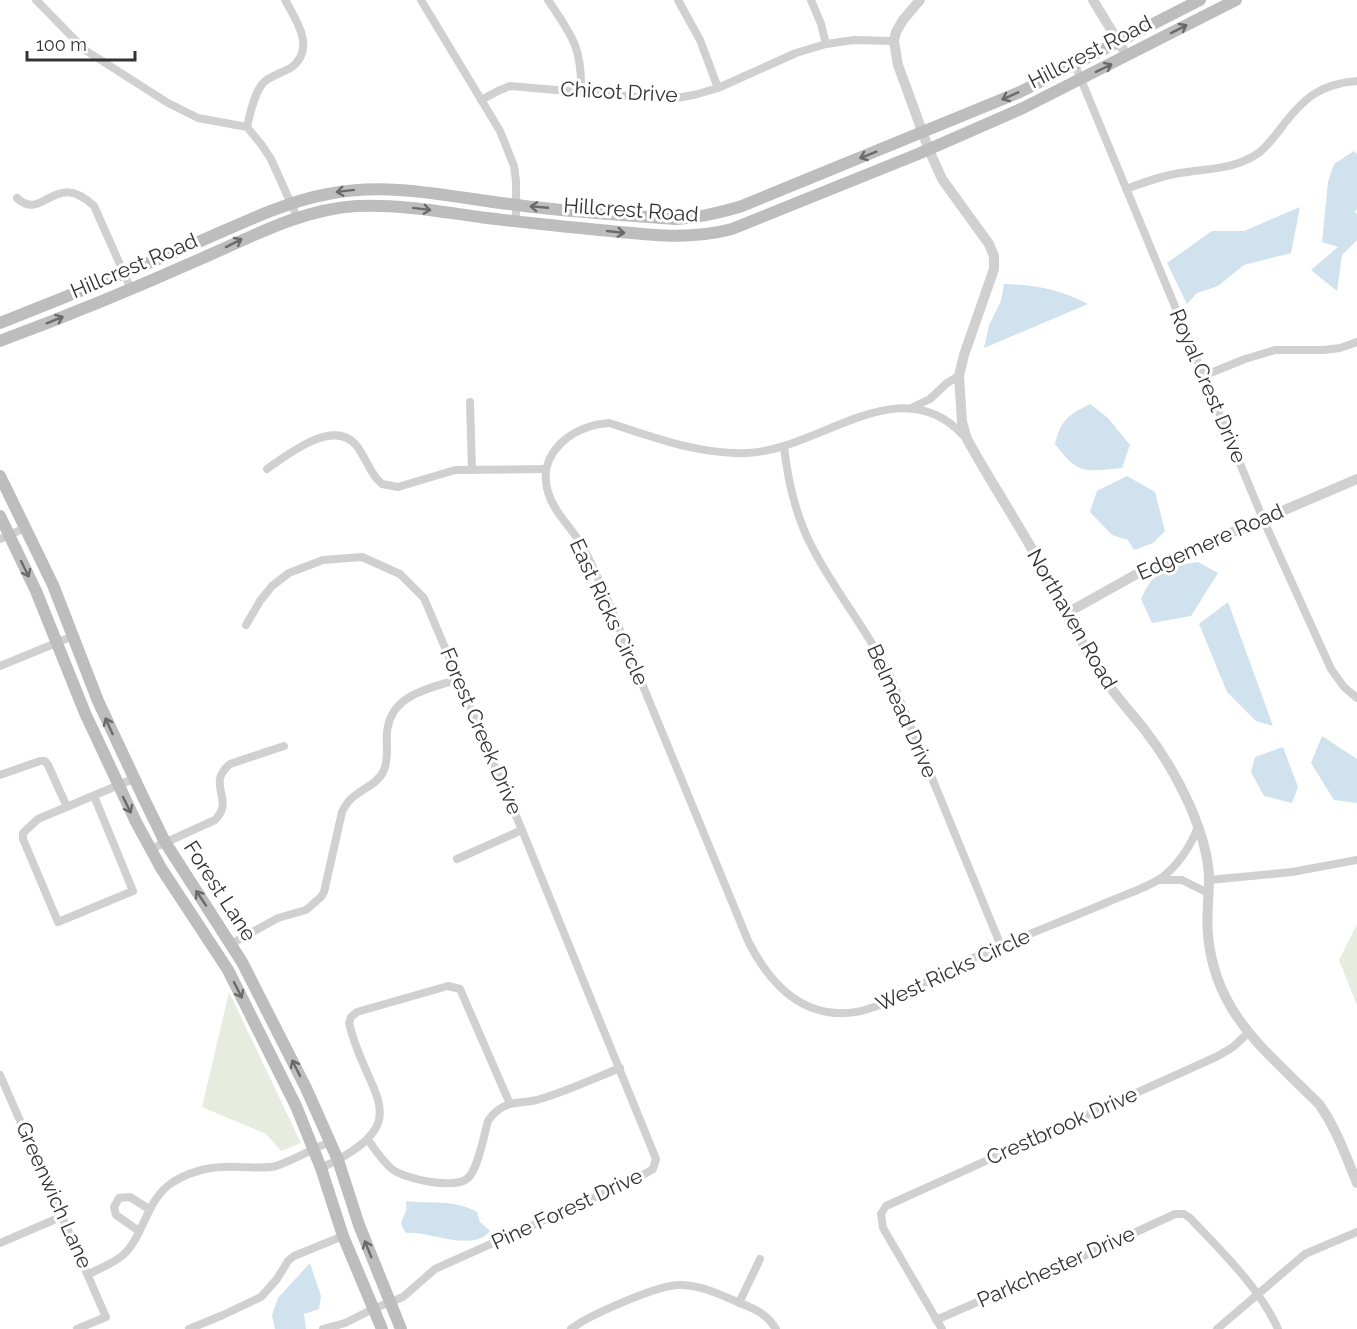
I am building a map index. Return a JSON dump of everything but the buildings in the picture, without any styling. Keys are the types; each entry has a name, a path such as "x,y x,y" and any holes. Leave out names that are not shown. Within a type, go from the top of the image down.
{"main road":[{"name":"Hillcrest Road","path":"0,323 124,274 252,218 291,203 328,194 395,189 517,206 675,219 701,218 742,206 999,101 1119,43 1200,0"},
{"name":"Hillcrest Road","path":"0,341 131,289 297,217 355,206 391,206 516,222 672,237 717,233 748,223 929,150 1023,108 1236,0"},
{"name":"Forest Lane","path":"0,476 52,585 98,701 165,842 242,962 306,1088 338,1160 359,1226 399,1325"},
{"name":"Forest Lane","path":"0,516 5,537 58,642 85,713 118,786 151,849 228,970 296,1106 314,1149 343,1236 379,1328"},
{"path":"228,970 242,962"}],"street":[{"path":"36,0 85,50 168,103 198,118 247,127 271,159 297,217"},
{"path":"247,127 262,84 292,66 300,59 304,51 302,34 285,0"},
{"path":"420,0 500,131 514,166 516,222"},
{"path":"548,0 576,45 582,67 581,92"},
{"path":"678,0 700,39 718,88"},
{"path":"811,0 826,44"},
{"path":"894,41 900,24 920,0"},
{"path":"1093,0 1127,56"},
{"name":"Chicot Drive","path":"481,100 510,86 669,98 694,95 718,88 796,53 826,44 854,40 894,41"},
{"name":"Northaven Road","path":"894,41 898,65 929,150 945,184 989,244 994,256 992,277 964,355 959,376 960,411 967,440 1104,680 1158,749 1185,797 1198,826 1208,863 1208,932 1215,973 1229,1007 1248,1033 1319,1104 1336,1131 1357,1183"},
{"name":"Royal Crest Drive","path":"1075,65 1263,519 1331,669 1344,687 1357,698"},
{"path":"1126,189 1175,174 1237,164 1259,153 1269,144 1298,106 1310,96 1333,85 1357,81"},
{"path":"17,198 24,204 32,206 51,196 68,192 85,198 94,206 131,289"},
{"path":"1203,376 1275,350 1323,350 1340,348 1357,342"},
{"path":"267,469 297,448 334,435 352,441 377,479 382,484 391,486 406,485 455,470 546,469 558,446 567,437 583,428 609,423 696,449 725,453 750,453 784,447 863,415 913,407 930,399 947,383 959,376"},
{"path":"470,402 472,470"},
{"path":"913,407 945,418 967,440"},
{"name":"Belmead Drive","path":"784,447 794,504 804,529 828,574 866,632 890,676 1001,946"},
{"name":"East Ricks Circle","path":"546,469 545,479 550,498 583,547 603,589 688,793"},
{"name":"Edgemere Road","path":"1067,613 1142,571 1357,479"},
{"path":"5,537 25,528"},
{"name":"Forest Creek Drive","path":"246,625 272,586 289,573 323,560 362,557 400,574 424,598 620,1068"},
{"path":"0,666 73,636"},
{"path":"231,944 278,918 306,910 321,897 342,812 349,801 373,784 384,770 387,729 392,713 407,697 459,679"},
{"path":"151,849 215,820 221,814 223,807 219,780 224,769 230,764 284,746"},
{"path":"0,775 45,761 67,807"},
{"path":"94,796 133,891 58,922 23,839 23,833 34,822 67,807 134,779"},
{"name":"West Ricks Circle","path":"688,793 749,943 771,980 808,1006 829,1012 867,1010 885,1003 943,972 1159,880 1182,880 1208,893"},
{"name":"West Ricks Circle","path":"1159,880 1186,852 1194,839 1198,826"},
{"path":"457,859 522,830"},
{"path":"1209,880 1292,872 1357,860"},
{"path":"321,1168 338,1160 368,1140 376,1128 380,1107 378,1093 351,1031 351,1017 357,1012 448,986 460,989 510,1104"},
{"name":"Crestbrook Drive","path":"936,1320 882,1228 883,1209 890,1202 1218,1056 1233,1047 1248,1033"},
{"path":"368,1140 388,1166 404,1176 450,1184 460,1183 468,1178 472,1171 492,1114 510,1104 524,1103 548,1096 620,1068"},
{"name":"Pine Forest Drive","path":"390,1303 409,1294 435,1269 625,1184 653,1169 656,1164 655,1155 620,1068"},
{"name":"Greenwich Lane","path":"0,1075 106,1317 76,1329"},
{"path":"89,1274 118,1259 128,1250 148,1209 171,1184 188,1174 208,1168 275,1166 330,1142"},
{"path":"139,1231 116,1215 114,1207 119,1198 130,1197 148,1209"},
{"name":"Parkchester Drive","path":"936,1320 1175,1214 1184,1214 1190,1218 1222,1251 1257,1295"},
{"path":"0,1243 63,1216"},
{"path":"1217,1329 1305,1254 1357,1232"},
{"path":"189,1329 223,1316 261,1297 294,1256 343,1236"},
{"path":"739,1303 760,1259"},
{"path":"572,1329 590,1318 658,1288 677,1285 688,1286 760,1311 771,1320 776,1329"},
{"path":"1257,1295 1272,1314 1278,1329"},
{"path":"323,1329 338,1328 373,1309 390,1303"},
{"path":"936,1320 942,1329"},
{"path":"379,1328 399,1325"}],"shaded area":[{"path":"1357,924 1357,1005 1339,960"},
{"path":"229,992 301,1143 281,1151 266,1134 202,1107"}],"water":[{"path":"1354,151 1357,154 1357,209 1355,212 1357,214 1357,240 1342,255 1337,291 1311,270 1338,247 1322,242 1328,182 1334,164"},
{"path":"1300,207 1291,253 1244,265 1218,286 1197,293 1187,304 1167,263 1212,231 1244,231"},
{"path":"1004,284 1047,289 1088,304 984,348 989,325 1001,301"},
{"path":"1090,404 1108,418 1130,445 1122,468 1084,469 1070,462 1055,444 1060,429 1067,419"},
{"path":"1127,476 1155,492 1165,531 1153,543 1134,550 1128,540 1112,535 1090,512 1097,491"},
{"path":"1198,562 1218,573 1191,616 1152,623 1141,599 1151,581 1170,568"},
{"path":"1228,602 1273,726 1256,721 1227,692 1199,624"},
{"path":"1322,736 1357,759 1357,803 1334,800 1311,763"},
{"path":"1283,747 1298,787 1292,803 1264,796 1251,772 1255,757"},
{"path":"406,1201 460,1205 477,1212 480,1222 490,1231 482,1237 462,1241 406,1233 401,1224 406,1210"},
{"path":"310,1263 321,1296 319,1309 304,1314 306,1329 275,1329 272,1315 278,1298"}]}
